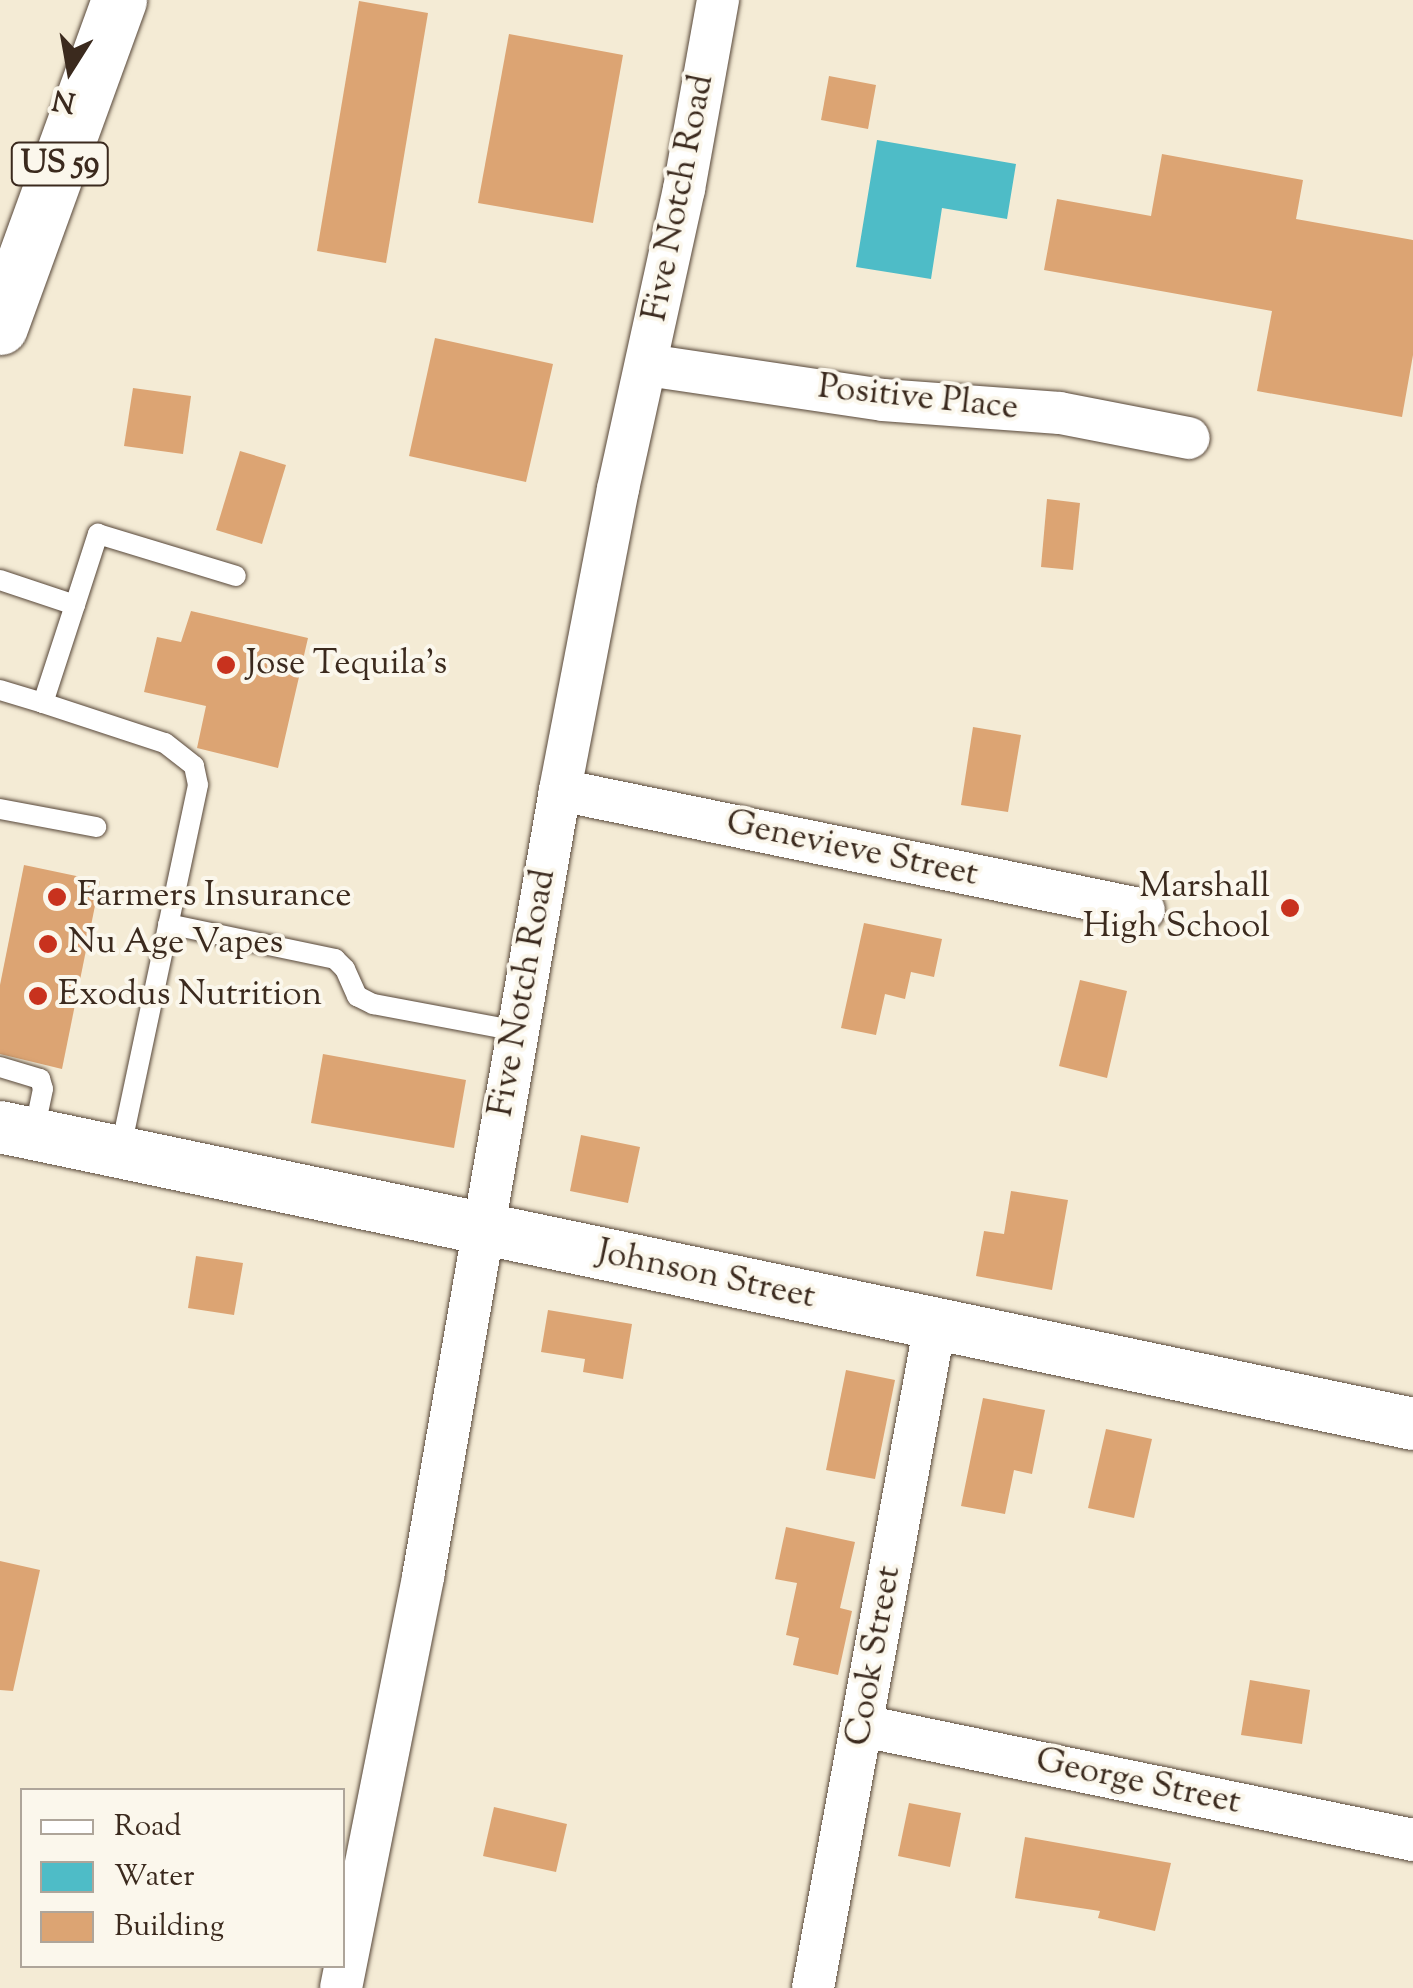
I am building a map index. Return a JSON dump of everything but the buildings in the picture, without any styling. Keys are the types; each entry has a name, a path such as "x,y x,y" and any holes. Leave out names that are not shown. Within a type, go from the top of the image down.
{"highway":[{"name":"US 59","path":"0,327 119,0"}],"street":[{"name":"Five Notch Road","path":"341,1988 423,1578 560,790 718,0"},
{"name":"Positive Place","path":"647,365 883,400 1060,413 1189,438"},
{"name":"Genevieve Street","path":"560,790 1144,910"},
{"name":"Johnson Street","path":"17,1130 1413,1424"},
{"name":"Cook Street","path":"813,1988 935,1324"},
{"name":"George Street","path":"862,1726 1413,1840"}],"lane":[{"path":"43,703 98,534 236,576"},
{"path":"0,580 75,605"},
{"path":"0,690 165,743 194,766 198,785 120,1151"},
{"path":"0,809 96,827"},
{"path":"168,924 334,959 346,969 357,996 373,1004 517,1031"},
{"path":"0,1067 40,1079 43,1089 17,1130"}],"water":[{"path":"877,140 1016,164 1007,219 942,208 931,279 856,267"}],"place":[{"name":"Jose Tequila's","path":"226,665"},
{"name":"Farmers Insurance","path":"57,897"},
{"name":"Marshall High School","path":"1290,908"},
{"name":"Nu Age Vapes","path":"48,944"},
{"name":"Exodus Nutrition","path":"38,996"}]}
